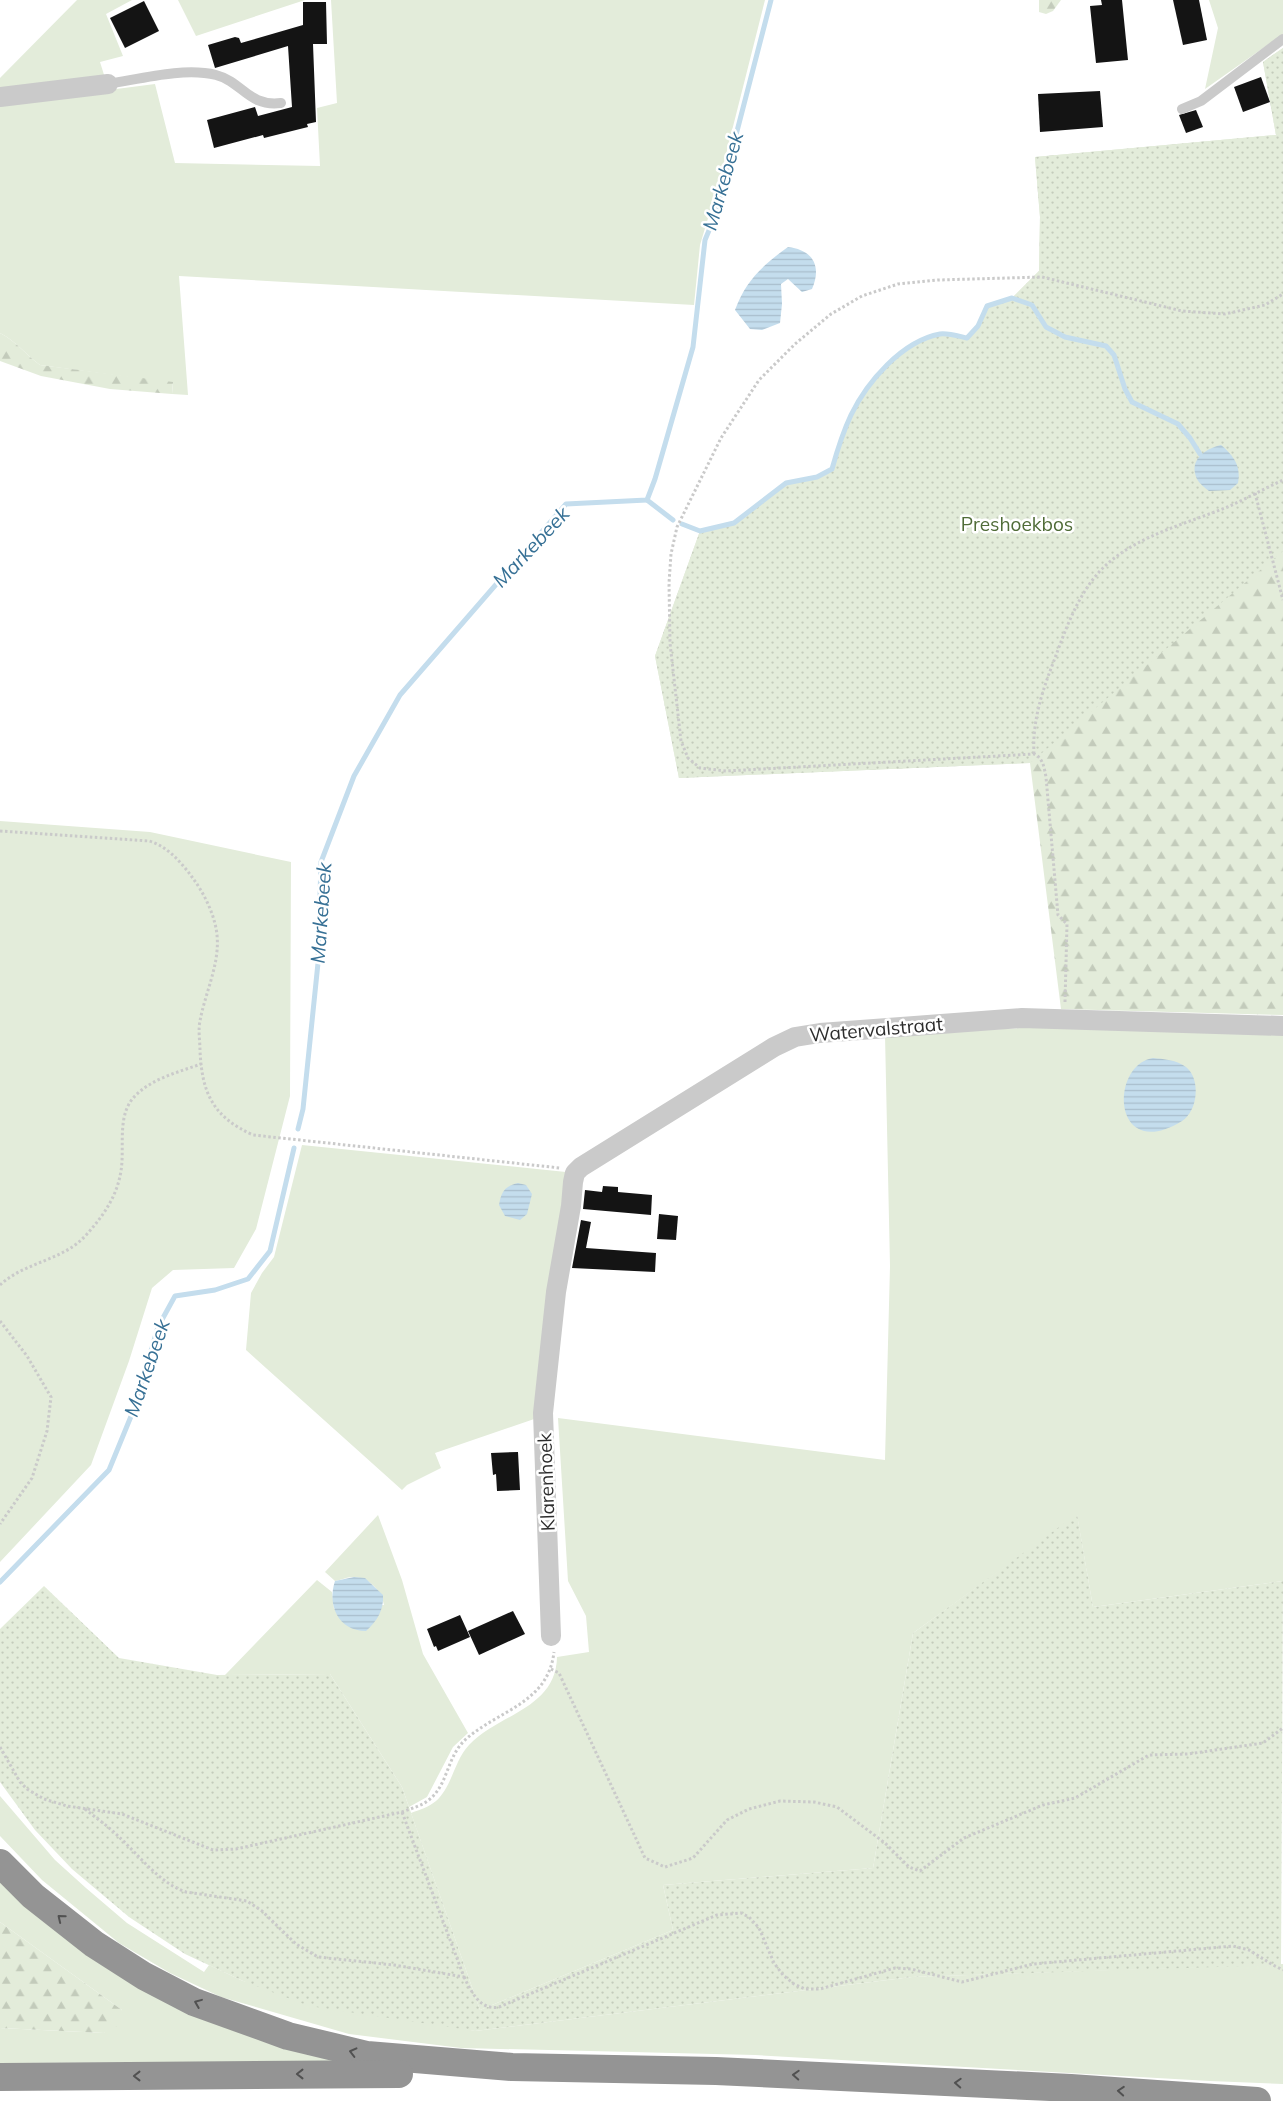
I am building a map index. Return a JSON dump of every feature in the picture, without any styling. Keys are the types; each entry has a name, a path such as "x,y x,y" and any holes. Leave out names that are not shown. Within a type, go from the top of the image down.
{"highway":[{"path":"0,1863 33,1896 94,1944 144,1976 194,2002 288,2036 367,2055 445,2063 512,2067 716,2071 1071,2088 1257,2101"},
{"path":"0,2077 716,2071"}],"street":[{"path":"0,97 108,84"},
{"name":"Watervalstraat","path":"575,1172 588,1162 766,1052 795,1037 820,1033 972,1021 1064,1018 1283,1026"},
{"name":"Klarenhoek","path":"550,1636 544,1413 552,1328 575,1172"}],"lane":[{"path":"1182,109 1201,101 1283,39"},
{"path":"108,84 175,74 202,73 217,75 228,80 263,104 281,104"}],"path":[{"path":"1064,1018 1067,924 1058,915 1046,777 1042,760 1034,754 726,771 700,768 688,758 681,741 670,643 669,583 671,554 679,521 721,438 759,380 809,332 831,314 862,296 898,284 938,280 1042,277 1182,311 1225,314 1265,305 1283,294"},
{"path":"1034,754 1034,724 1047,679 1068,624 1083,595 1099,572 1116,556 1134,546 1168,530 1232,505 1283,480"},
{"path":"1255,493 1283,600"},
{"path":"0,831 149,840 170,852 185,868 208,905 217,934 216,957 200,1022 201,1064 204,1085 212,1101 231,1122 253,1134 566,1168 575,1172"},
{"path":"0,1285 8,1278 30,1266 60,1255 76,1246 87,1234 112,1201 118,1185 121,1170 124,1119 127,1106 136,1095 150,1084 201,1064"},
{"path":"0,1321 27,1356 51,1397 47,1432 32,1478 0,1524"},
{"path":"0,1747 20,1782 34,1794 44,1799 122,1814 213,1850 236,1849 402,1812 430,1800 439,1788 452,1757 462,1744 473,1734 529,1697 544,1682 551,1669 553,1660"},
{"path":"551,1669 559,1673 645,1858 665,1867 693,1858 727,1820 749,1809 780,1801 814,1802 837,1807 885,1843 909,1867 920,1871 964,1838 1043,1805 1075,1798 1149,1755 1188,1754 1263,1743 1283,1728"},
{"path":"85,1808 177,1889 247,1901 262,1911 296,1944 310,1953 329,1959 394,1965 464,1977"},
{"path":"402,1812 464,1977 473,1994 486,2007 492,2009 717,1915 732,1912 741,1913 754,1922 759,1928 774,1963 783,1975 794,1984 805,1989 820,1989 895,1968 911,1969 962,1982 1033,1964 1233,1946 1250,1950 1273,1966 1283,1970"}],"green space":[{"path":"77,0 132,0 106,14 123,56 100,62 105,78 0,91 0,78"},
{"path":"178,0 305,0 196,36"},
{"path":"331,0 765,0 720,178 700,245 694,305 179,276 188,395 172,394 173,383 40,365 0,333 0,104 155,84 175,163 320,166 317,108 337,103"},
{"path":"1039,0 1061,0 1053,11 1046,14 1039,12"},
{"path":"1209,0 1283,0 1283,34 1205,89 1218,28"},
{"name":"Preshoekbos","path":"1283,48 1283,1015 1061,1009 1030,763 679,778 655,656 700,531 734,522 786,483 817,477 832,469 851,415 866,390 888,365 900,354 926,338 943,334 967,338 978,326 987,306 1012,298 1039,271 1040,217 1035,157 1276,135 1263,62"},
{"name":"Preshoekbos","path":"1283,48 1283,551 1030,763 679,778 655,656 700,531 734,522 786,483 817,477 832,469 851,415 866,390 888,365 900,354 926,338 943,334 967,338 978,326 987,306 1012,298 1039,271 1040,217 1035,157 1276,135 1263,62"},
{"path":"0,333 40,365 173,382 172,394 110,389 41,376 0,361"},
{"path":"0,821 150,832 291,862 290,1096 256,1229 234,1268 173,1270 152,1288 129,1361 91,1465 0,1562"},
{"path":"1082,1025 1283,1035 1283,1581 1093,1607 1077,1515 913,1633 873,1868 663,1885 673,1930 480,2010 411,1813 436,1801 446,1789 464,1751 481,1734 536,1700 547,1688 554,1674 557,1657 589,1652 586,1616 568,1581 558,1418 885,1460 890,1266 885,1035"},
{"path":"302,1145 566,1172 540,1417 435,1453 441,1468 407,1485 402,1490 246,1350 251,1293 274,1257"},
{"path":"1077,1514 1093,1607 1283,1581 1281,1965 912,1977 475,2031 309,2006 243,1981 185,1954 129,1917 72,1869 35,1830 0,1782 0,1629 44,1586 119,1658 217,1675 330,1674 402,1787 480,2010 673,1930 663,1885 873,1868 913,1633"},
{"path":"378,1515 402,1580 423,1654 468,1733 453,1747 427,1797 409,1807 402,1787 330,1674 225,1675 317,1580 332,1592 334,1609 384,1605 377,1590 369,1582 358,1577 348,1577 335,1581 325,1572"},
{"path":"0,1796 55,1860 127,1923 204,1972 209,1965 243,1981 475,2031 912,1977 1283,1964 1283,2084 755,2055 461,2048 349,2034 221,1997 170,1973 119,1943 42,1880 0,1836"},
{"path":"0,1875 97,1957 360,2062 0,2063 0,2028 104,2033 122,2010 0,1922"},
{"path":"0,1922 122,2010 119,2025 104,2033 0,2028"}],"water":[{"path":"788,247 804,252 813,260 816,273 812,289 802,292 788,279 781,284 782,304 780,323 762,330 750,329 735,310 739,299 756,274"},
{"path":"1221,445 1236,462 1239,477 1238,483 1230,490 1209,491 1197,479 1195,472 1196,461 1209,449"},
{"path":"1153,1058 1174,1061 1186,1067 1191,1072 1196,1087 1194,1103 1187,1116 1182,1121 1159,1131 1142,1130 1130,1122 1125,1108 1124,1092 1129,1077 1139,1064"},
{"path":"518,1183 526,1185 532,1194 527,1214 520,1220 505,1216 499,1205 504,1190"},
{"path":"354,1577 365,1578 383,1595 379,1615 366,1631 348,1627 337,1615 334,1607 333,1590 335,1581"}],"building":[{"path":"1101,0 1122,0 1128,60 1096,63 1090,6 1102,5"},
{"path":"1173,0 1199,0 1207,40 1183,45"},
{"path":"144,1 159,31 125,48 110,18"},
{"path":"303,2 326,2 327,44 313,44 316,122 307,124 308,127 264,138 263,135 214,148 207,120 255,107 258,116 292,107 288,46 215,68 208,45 235,37 239,38 241,43 303,25"},
{"path":"1261,77 1270,102 1243,112 1234,87"},
{"path":"1100,91 1103,127 1040,132 1038,94"},
{"path":"1196,110 1203,127 1186,133 1179,115"},
{"path":"603,1186 618,1187 618,1192 652,1195 651,1215 583,1209 585,1190 602,1192"},
{"path":"659,1214 678,1216 676,1240 657,1239"},
{"path":"581,1220 591,1222 586,1248 656,1253 655,1272 572,1268"},
{"path":"518,1452 520,1490 497,1491 496,1474 493,1475 491,1453"},
{"path":"513,1611 525,1634 479,1655 468,1631"},
{"path":"460,1615 470,1637 438,1651 436,1646 434,1647 427,1629"}],"waterway":[{"name":"Markebeek","path":"298,1129 303,1109 318,963 321,862 354,776 400,695 566,504 647,500 655,479 693,347 705,240 715,216 771,0"},
{"path":"682,524 700,531 734,523 786,483 817,477 832,469 851,415 866,389 887,365 899,354 926,338 940,334 967,338 978,326 987,306 1012,298 1032,305 1046,327 1065,337 1106,346 1114,355 1125,389 1132,402 1178,424 1200,454"},
{"path":"647,500 673,520"},
{"name":"Markebeek","path":"0,1582 109,1470 134,1409 158,1327 175,1296 215,1290 248,1279 270,1251 294,1148"}]}
